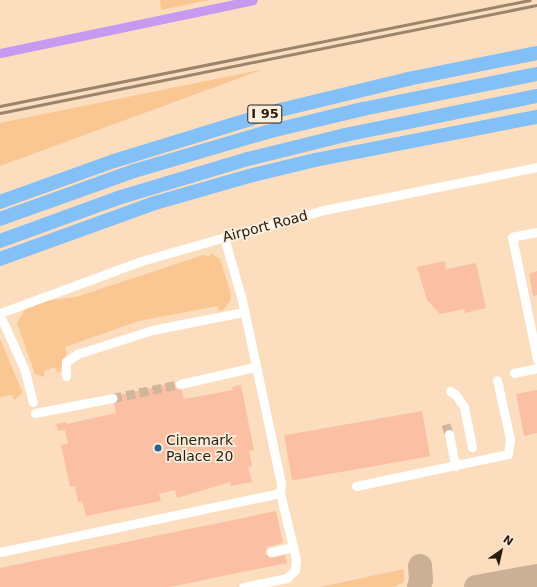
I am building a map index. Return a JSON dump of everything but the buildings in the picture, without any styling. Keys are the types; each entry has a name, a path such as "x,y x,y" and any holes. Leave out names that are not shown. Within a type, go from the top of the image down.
{"highway":[{"name":"I 95","path":"0,202 114,161 280,110 408,79 537,53"},
{"path":"0,219 148,166 266,132 363,109 537,74"},
{"path":"0,241 134,193 242,161 345,135 537,96"},
{"path":"0,259 155,203 249,176 321,158 537,117"}],"street":[{"name":"Airport Road","path":"0,314 141,261 224,237 324,210 537,167"},
{"path":"537,232 512,237 537,359"},
{"path":"224,237 244,312 281,484 280,493 296,563 291,575 243,587"},
{"path":"66,376 66,362 77,354 152,330 244,312"},
{"path":"0,314 24,371 33,402"},
{"path":"180,384 255,367"},
{"path":"514,373 537,368"},
{"path":"356,486 505,456 510,452 510,439 497,380"},
{"path":"450,391 456,395 464,407 472,447"},
{"path":"35,413 113,398"},
{"path":"449,434 455,466"},
{"path":"0,552 280,493"},
{"path":"271,552 293,547"}],"shaded area":[{"path":"160,0 210,0 161,10"},
{"path":"264,69 0,166 0,123"},
{"path":"211,253 220,259 230,291 231,299 224,310 219,311 217,306 139,321 65,347 67,354 63,359 60,373 57,372 55,367 45,371 44,377 35,374 17,323 26,308 44,301 76,297 203,255 210,256"},
{"path":"0,339 22,391 21,395 14,400 12,395 0,397"},
{"path":"404,569 404,582 394,587 320,587"}],"waterway":[{"path":"0,53 253,0"}],"taxiway":[{"path":"419,587 421,580 420,566"},
{"path":"476,587 537,576"}],"tunnel":[{"path":"113,398 180,384"},
{"path":"446,424 449,434"}],"railway":[{"path":"0,106 530,0"},
{"path":"0,113 537,5"}],"place":[{"name":"Cinemark Palace 20","path":"158,448"}]}
